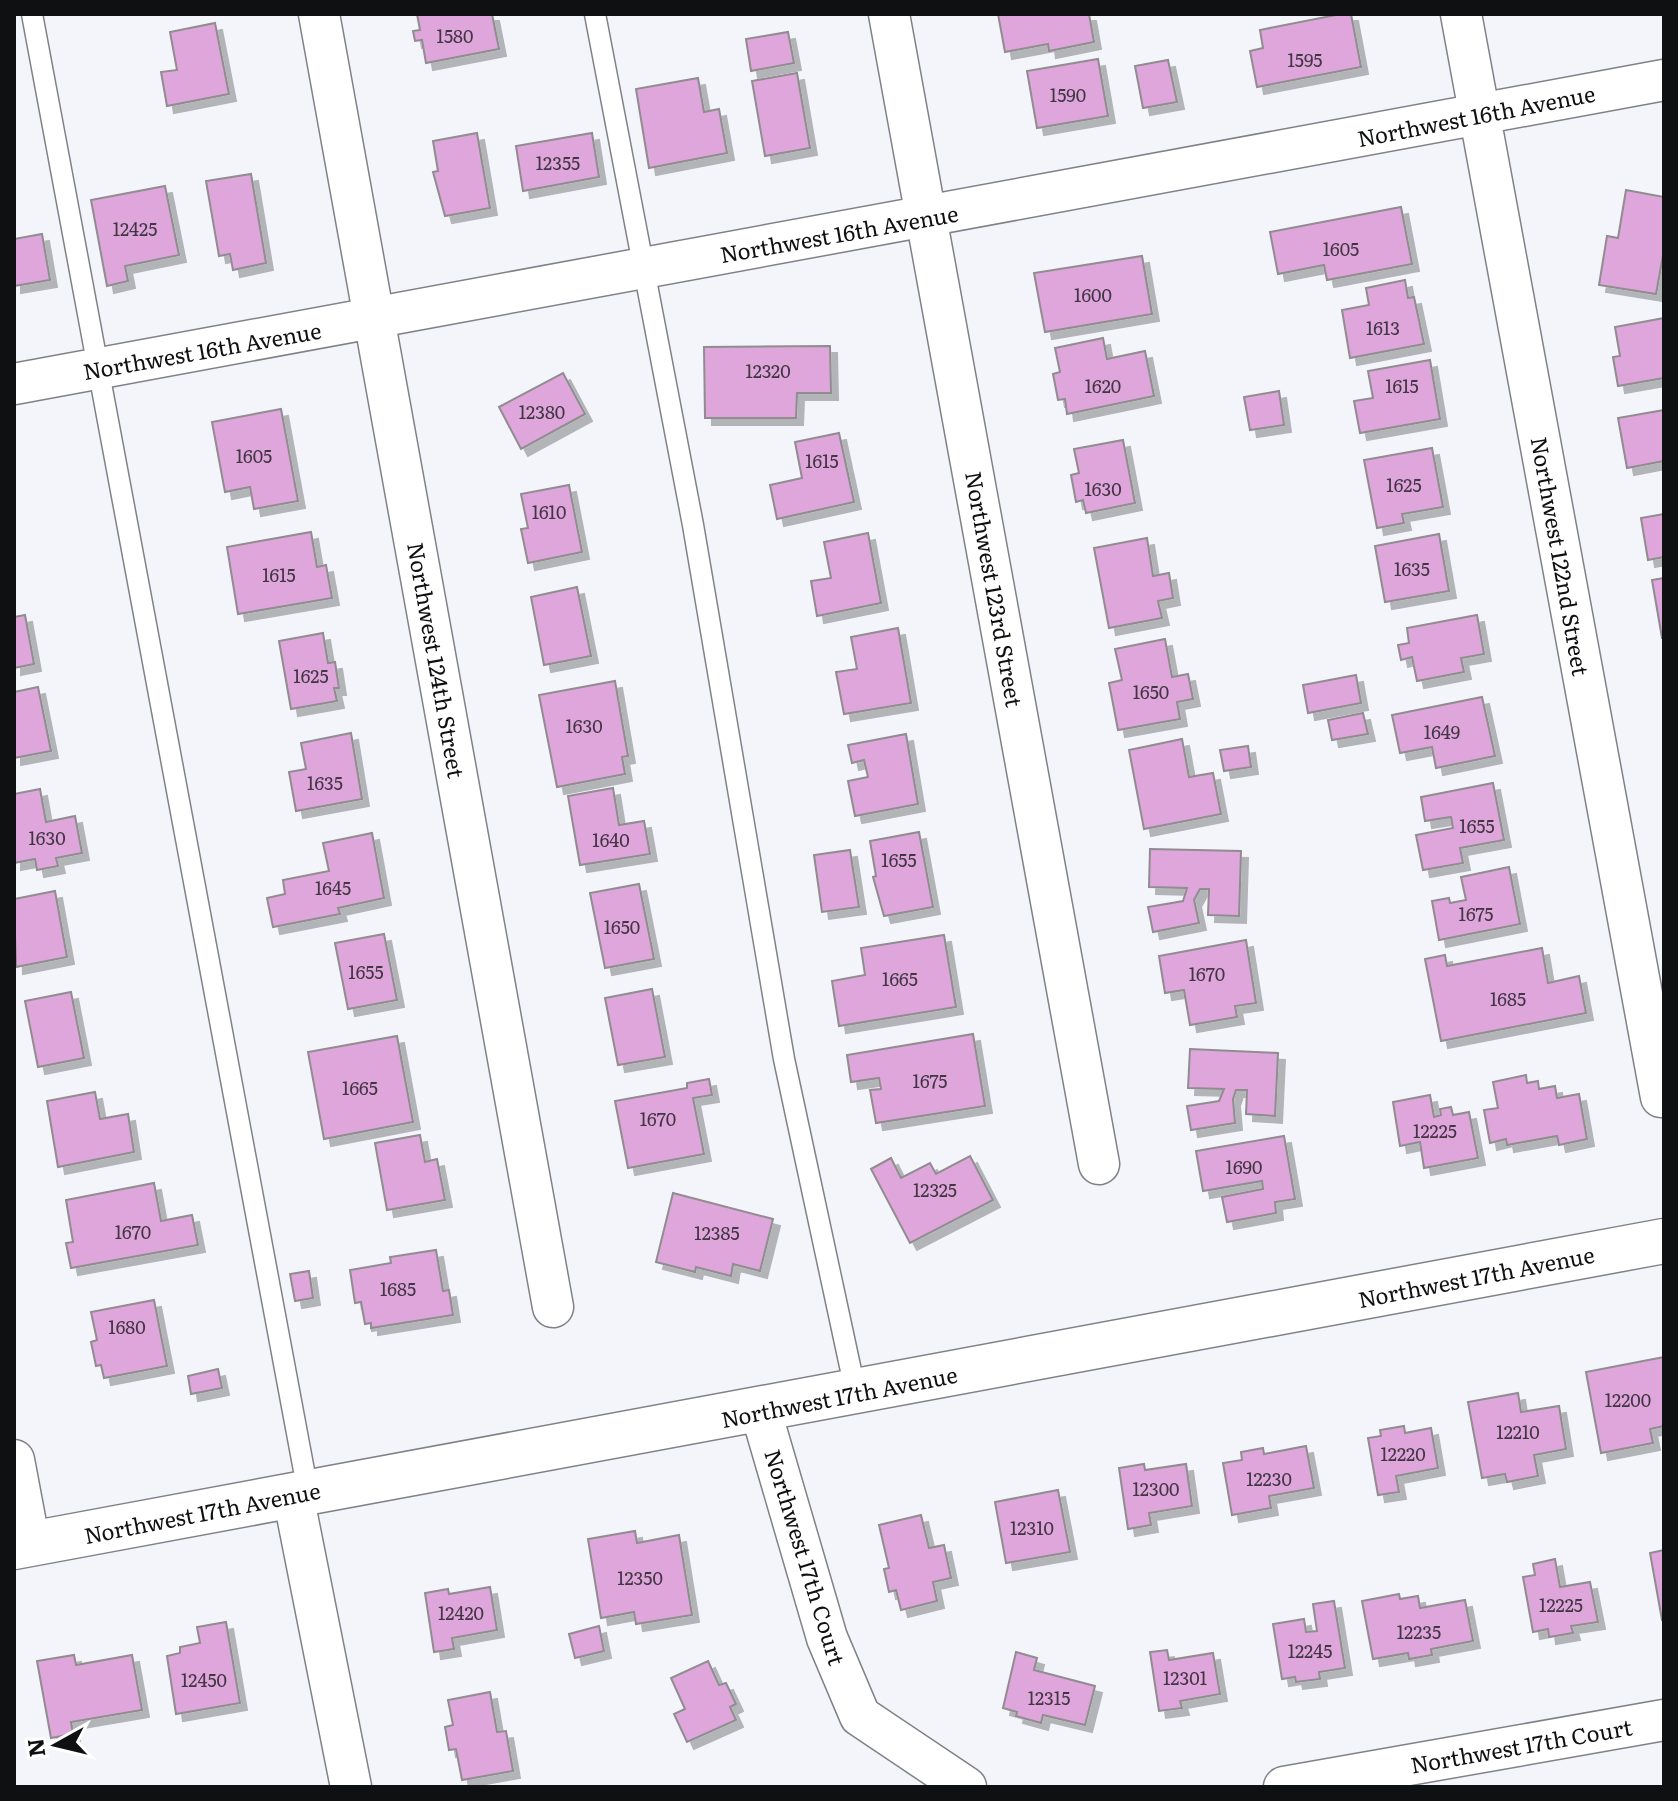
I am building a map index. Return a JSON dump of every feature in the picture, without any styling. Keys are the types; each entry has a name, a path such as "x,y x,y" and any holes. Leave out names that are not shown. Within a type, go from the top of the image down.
{"main road":[{"name":"Northwest 17th Avenue","path":"22,1546 300,1493 761,1412 1664,1241"}],"street":[{"name":"Northwest 124th Street","path":"319,14 553,1307"},
{"name":"Northwest 123rd Street","path":"889,14 1099,1164"},
{"name":"Northwest 122nd Street","path":"1461,14 1661,1097"},
{"name":"Northwest 16th Avenue","path":"14,384 1664,80"},
{"name":"Northwest 17th Court","path":"761,1412 827,1638 860,1716 966,1787"},
{"path":"14,1460 22,1546"},
{"path":"300,1493 351,1787"},
{"name":"Northwest 17th Court","path":"1284,1787 1664,1720"}],"lane":[{"path":"32,14 300,1493"},
{"path":"595,14 693,525 784,1059 856,1394"}],"building":[{"path":"417,14 492,14 499,49 426,63 422,40 415,41 413,31 420,30"},
{"path":"998,14 1089,14 1094,42 1049,51 1048,44 1005,52"},
{"path":"1351,14 1361,67 1257,87 1250,51 1263,48 1260,30"},
{"path":"215,23 229,94 167,106 161,72 177,70 170,32"},
{"path":"788,32 794,63 751,71 746,39"},
{"path":"1098,59 1108,116 1037,128 1027,71"},
{"path":"1168,60 1177,102 1143,108 1135,66"},
{"path":"797,73 810,148 765,156 752,81"},
{"path":"698,78 704,112 719,109 727,153 649,168 636,89"},
{"path":"477,133 490,208 445,216 433,172 438,171 433,141"},
{"path":"592,133 599,177 523,191 516,146"},
{"path":"251,174 266,263 233,270 230,254 219,256 206,181"},
{"path":"165,186 179,255 125,266 128,281 107,286 91,200"},
{"path":"1626,190 1664,197 1664,250 1656,294 1599,285 1607,236 1618,238"},
{"path":"1401,207 1412,264 1327,280 1324,265 1278,274 1270,232"},
{"path":"42,234 50,280 14,286 14,239"},
{"path":"1142,256 1152,314 1045,332 1034,273"},
{"path":"1405,280 1408,298 1414,297 1424,344 1350,358 1342,310 1369,305 1366,288"},
{"path":"1664,318 1664,378 1618,386 1613,357 1620,356 1615,327"},
{"path":"1103,338 1107,359 1145,351 1154,396 1067,414 1065,399 1058,400 1053,374 1060,372 1055,348"},
{"path":"830,346 831,393 797,393 796,418 705,418 704,347"},
{"path":"1430,360 1440,419 1360,433 1354,401 1373,398 1368,371"},
{"path":"563,373 585,414 521,449 499,407"},
{"path":"1279,391 1284,425 1250,430 1244,397"},
{"path":"281,409 298,501 254,509 250,487 225,492 212,422"},
{"path":"1664,410 1664,461 1627,468 1618,418"},
{"path":"839,433 854,502 777,519 770,485 802,478 795,442"},
{"path":"1123,440 1135,503 1086,513 1083,500 1076,502 1071,475 1079,473 1074,449"},
{"path":"1432,448 1443,507 1402,514 1404,523 1377,528 1364,460"},
{"path":"569,485 582,552 528,563 521,529 528,528 521,494"},
{"path":"1664,514 1664,557 1648,560 1641,518"},
{"path":"311,532 317,567 326,565 332,598 238,614 227,547"},
{"path":"868,533 881,603 817,616 811,581 831,578 824,542"},
{"path":"1439,534 1449,591 1385,602 1375,546"},
{"path":"1147,538 1153,576 1169,573 1173,598 1158,601 1162,618 1109,628 1094,548"},
{"path":"1664,578 1664,638 1662,638 1652,580"},
{"path":"577,587 591,656 544,665 531,597"},
{"path":"25,615 34,664 14,668 14,617"},
{"path":"1477,615 1484,654 1461,658 1464,672 1417,681 1412,657 1401,660 1398,645 1409,643 1407,628"},
{"path":"898,628 911,703 844,714 836,672 857,669 851,637"},
{"path":"323,633 328,663 335,662 339,688 334,688 337,701 291,709 279,641"},
{"path":"1165,639 1172,677 1188,674 1193,699 1177,702 1180,719 1118,730 1109,683 1122,680 1115,649"},
{"path":"1356,675 1361,703 1308,713 1303,685"},
{"path":"615,681 628,756 622,757 625,774 557,787 539,695"},
{"path":"38,687 51,751 14,758 14,692"},
{"path":"1482,697 1495,756 1436,768 1432,747 1400,753 1392,715"},
{"path":"1363,713 1368,734 1332,740 1328,720"},
{"path":"351,733 362,799 296,811 289,772 306,769 301,743"},
{"path":"906,734 918,804 855,816 848,781 868,777 864,760 852,763 848,745"},
{"path":"1182,739 1189,777 1213,773 1221,814 1144,829 1129,750"},
{"path":"1248,746 1251,767 1224,771 1220,750"},
{"path":"1493,783 1504,840 1460,848 1463,863 1423,870 1416,835 1453,828 1451,817 1425,821 1421,797"},
{"path":"613,788 619,825 644,821 650,854 580,865 568,796"},
{"path":"40,789 46,822 75,816 82,853 56,858 58,866 37,870 35,859 14,863 14,794"},
{"path":"919,832 933,907 884,916 873,877 876,876 870,841"},
{"path":"372,833 384,898 338,908 340,914 273,927 267,898 285,894 283,880 329,871 323,843"},
{"path":"1150,849 1241,851 1239,916 1208,915 1209,889 1200,889 1194,900 1199,923 1153,932 1148,907 1183,901 1187,888 1149,887"},
{"path":"850,850 859,907 822,912 814,855"},
{"path":"1509,867 1520,924 1439,940 1432,901 1449,898 1450,903 1466,900 1461,877"},
{"path":"639,884 654,959 605,968 590,893"},
{"path":"55,891 67,957 16,967 14,899"},
{"path":"384,934 397,1000 348,1009 335,943"},
{"path":"944,935 956,1007 839,1026 832,981 865,975 861,948"},
{"path":"1246,940 1256,1003 1235,1006 1237,1017 1190,1025 1184,990 1165,993 1159,956"},
{"path":"1542,948 1548,983 1579,976 1586,1013 1441,1041 1425,959 1445,955 1447,966"},
{"path":"652,989 665,1057 618,1065 605,998"},
{"path":"71,992 84,1058 38,1067 25,1001"},
{"path":"973,1034 985,1106 876,1123 870,1090 881,1089 879,1078 851,1082 847,1055"},
{"path":"397,1036 413,1122 324,1139 308,1052"},
{"path":"1190,1049 1278,1053 1275,1116 1246,1114 1247,1090 1236,1090 1233,1099 1235,1123 1191,1130 1187,1106 1219,1101 1224,1089 1188,1088"},
{"path":"1526,1075 1527,1083 1538,1081 1539,1089 1555,1086 1557,1098 1579,1094 1587,1139 1559,1145 1557,1136 1507,1145 1506,1139 1490,1143 1484,1110 1498,1108 1493,1082"},
{"path":"709,1079 712,1095 693,1098 704,1154 628,1168 615,1101 687,1088 687,1083"},
{"path":"95,1092 100,1119 128,1114 134,1152 58,1167 47,1101"},
{"path":"1430,1095 1434,1117 1441,1115 1440,1109 1451,1107 1453,1115 1469,1112 1478,1158 1424,1168 1420,1142 1400,1146 1393,1102"},
{"path":"420,1135 425,1162 437,1159 445,1200 387,1210 375,1143"},
{"path":"1284,1136 1295,1199 1275,1202 1276,1213 1227,1222 1222,1197 1263,1189 1262,1181 1203,1191 1196,1151"},
{"path":"970,1156 993,1200 910,1243 871,1169 891,1158 901,1178 930,1163 936,1174"},
{"path":"154,1183 161,1221 192,1215 198,1245 71,1268 66,1243 73,1242 66,1200"},
{"path":"673,1193 773,1219 760,1271 733,1264 731,1276 696,1267 695,1272 656,1262"},
{"path":"436,1250 443,1291 449,1290 453,1315 371,1328 371,1323 365,1324 361,1302 355,1303 350,1270 391,1263 390,1257"},
{"path":"309,1271 313,1298 295,1301 290,1274"},
{"path":"154,1300 167,1366 104,1378 101,1365 96,1366 91,1342 97,1340 91,1312"},
{"path":"1664,1357 1664,1426 1650,1429 1653,1443 1601,1453 1586,1372"},
{"path":"218,1369 222,1388 191,1394 188,1376"},
{"path":"1518,1393 1521,1412 1559,1406 1566,1449 1534,1455 1538,1476 1507,1482 1505,1474 1482,1478 1468,1402"},
{"path":"1404,1426 1405,1433 1431,1428 1438,1468 1396,1476 1399,1492 1378,1495 1368,1438 1381,1436 1380,1430"},
{"path":"1306,1446 1314,1488 1269,1496 1271,1508 1232,1515 1223,1463 1242,1460 1241,1452 1263,1448 1264,1454"},
{"path":"1144,1464 1145,1470 1186,1464 1192,1506 1149,1513 1151,1525 1128,1529 1119,1468"},
{"path":"1058,1490 1070,1552 1006,1563 995,1502"},
{"path":"921,1515 929,1548 944,1545 951,1578 933,1582 937,1601 901,1610 896,1590 889,1592 884,1569 889,1568 879,1525"},
{"path":"635,1531 637,1543 679,1535 692,1615 636,1624 634,1612 601,1618 588,1539"},
{"path":"1664,1550 1664,1620 1662,1620 1650,1553"},
{"path":"1555,1559 1560,1587 1590,1582 1598,1622 1571,1626 1573,1633 1549,1637 1548,1629 1533,1632 1523,1577 1535,1575 1533,1564"},
{"path":"490,1587 497,1630 452,1638 454,1649 434,1652 425,1593 448,1589 449,1594"},
{"path":"1399,1594 1400,1599 1418,1596 1420,1608 1465,1600 1473,1641 1431,1649 1432,1655 1409,1659 1408,1653 1373,1659 1362,1601"},
{"path":"1334,1601 1345,1668 1319,1672 1320,1679 1296,1682 1295,1677 1282,1679 1273,1624 1304,1619 1306,1632 1317,1631 1313,1604"},
{"path":"226,1622 240,1703 176,1714 167,1656 180,1653 180,1647 200,1643 197,1627"},
{"path":"599,1626 604,1651 575,1658 569,1634"},
{"path":"1167,1650 1169,1660 1213,1653 1220,1694 1180,1701 1182,1708 1159,1711 1150,1652"},
{"path":"1016,1652 1037,1658 1034,1670 1095,1686 1085,1725 1043,1715 1041,1723 1016,1716 1017,1712 1003,1708"},
{"path":"74,1655 76,1665 132,1655 142,1710 71,1722 73,1734 51,1738 37,1661"},
{"path":"708,1661 719,1685 726,1683 736,1704 730,1707 736,1720 687,1742 674,1714 685,1709 671,1678"},
{"path":"490,1692 497,1732 506,1731 513,1771 462,1780 456,1749 449,1750 445,1727 453,1725 448,1700"}]}
